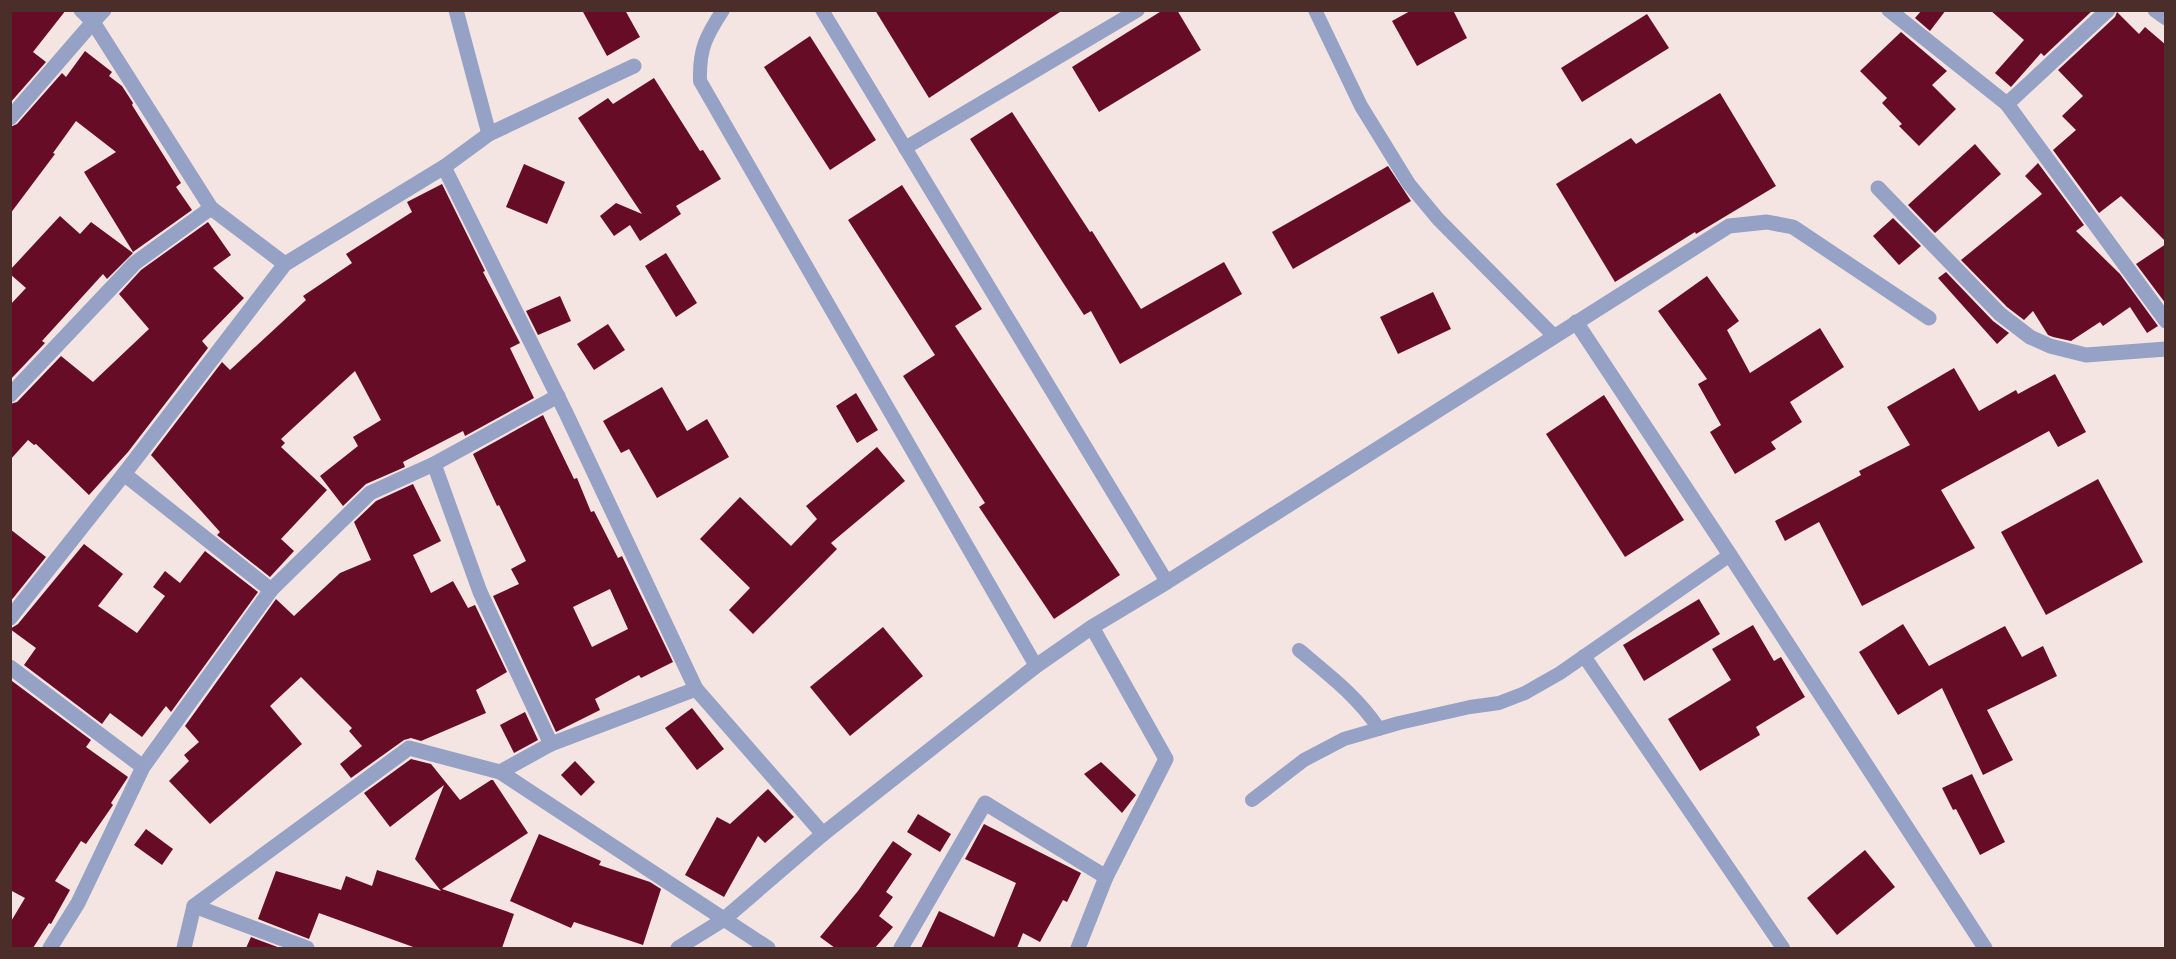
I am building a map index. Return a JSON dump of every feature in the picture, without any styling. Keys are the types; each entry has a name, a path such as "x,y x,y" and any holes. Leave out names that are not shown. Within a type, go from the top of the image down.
{"street":[{"path":"81,10 93,22 211,208 285,264"},
{"path":"10,118 104,10"},
{"path":"456,10 489,134"},
{"path":"1889,10 2007,104 2166,321"},
{"path":"2007,104 2108,10"},
{"path":"2155,10 2166,18"},
{"path":"10,618 285,264 444,167 489,134 634,66"},
{"path":"444,167 558,396 696,689 823,834"},
{"path":"1878,188 2000,314 2030,338 2050,346 2086,355 2166,349"},
{"path":"10,395 135,263 211,208"},
{"path":"678,948 723,920 823,834 1036,666 1092,627 1167,582 1729,226 1767,222 1793,227 1929,318"},
{"path":"1576,322 1985,948"},
{"path":"50,948 78,903 143,767 271,590 370,493 434,464 558,396"},
{"path":"434,464 480,592 551,744"},
{"path":"124,474 271,590"},
{"path":"1078,948 1106,877 1166,759 1092,627"},
{"path":"10,667 143,767"},
{"path":"500,772 551,744 696,689"},
{"path":"184,948 194,906 410,748 500,772 768,948"},
{"path":"901,948 985,803 1106,877"},
{"path":"194,906 307,948"}],"lane":[{"path":"723,10 706,39 700,57 700,81 1036,666"},
{"path":"822,10 1167,582"},
{"path":"905,148 1138,10"},
{"path":"1315,10 1361,106 1409,184 1437,219 1554,336"},
{"path":"1252,800 1304,760 1344,739 1470,707 1499,703 1525,693 1584,656 1730,555"},
{"path":"1299,650 1352,694 1379,729"},
{"path":"1584,656 1783,948"}],"building":[{"path":"10,10 66,10 33,52 46,62 10,103"},
{"path":"582,10 625,10 640,37 607,56"},
{"path":"875,10 1063,10 929,98"},
{"path":"1163,10 1177,10 1201,50 1099,112 1072,67"},
{"path":"1412,10 1453,10 1467,38 1417,66 1392,21"},
{"path":"1922,10 1946,10 1930,31 1915,18"},
{"path":"1990,10 2093,10 2044,56 2041,53 2011,87 1995,73 2024,40"},
{"path":"2117,12 2139,34 2145,27 2166,45 2166,242 2121,196 2099,213 2053,150 2076,130 2062,116 2083,96 2058,70 2115,17"},
{"path":"1647,14 1669,48 1582,102 1561,68"},
{"path":"1901,32 1947,71 1932,85 1956,109 1919,146 1899,126 1902,124 1882,103 1887,98 1860,71"},
{"path":"810,36 876,140 830,170 764,67"},
{"path":"85,51 112,72 109,76 122,86 181,183 176,187 192,210 133,252 84,172 116,152 76,121 53,153 55,154 10,214 10,127 17,124 62,73 66,77"},
{"path":"654,78 700,151 703,150 721,179 676,206 681,214 640,241 630,225 614,236 600,216 616,203 642,214 578,118 608,98 613,104"},
{"path":"1720,93 1776,186 1696,234 1695,232 1615,282 1556,184 1631,138 1636,144"},
{"path":"1012,112 1141,309 1224,262 1242,294 1120,364 1091,311 1084,315 970,139"},
{"path":"1975,144 2001,174 1935,233 1908,205"},
{"path":"2038,163 2084,225 2076,231 2120,274 2158,326 2147,333 2130,307 2103,326 2100,322 2071,341 2053,337 2048,335 2033,311 2024,320 2007,307 1961,260 2042,194 2025,176"},
{"path":"524,164 565,182 547,224 506,207"},
{"path":"1388,166 1411,201 1293,269 1272,232"},
{"path":"442,184 485,271 483,272 520,343 510,348 534,398 465,436 463,431 403,462 405,467 366,484 343,506 320,476 358,446 353,437 381,420 355,371 281,439 285,443 281,447 327,490 281,539 294,551 270,577 217,535 220,532 151,455 222,362 230,370 306,300 303,296 352,263 346,254 412,212 407,202"},
{"path":"902,185 982,309 955,326 1120,575 1054,619 979,507 985,503 903,376 935,355 848,220"},
{"path":"60,216 80,234 91,222 133,253 107,279 103,274 42,341 45,343 10,380 10,305 26,288 10,274 10,270"},
{"path":"1893,218 1921,246 1899,265 1873,236"},
{"path":"208,222 231,255 213,268 244,298 202,341 208,348 128,452 89,495 36,444 28,440 10,460 10,404 17,402 61,356 93,382 149,329 119,294 141,270"},
{"path":"2166,244 2166,304 2136,264"},
{"path":"666,253 697,303 676,317 645,266"},
{"path":"1946,272 1993,321 2009,333 1997,344 1938,278"},
{"path":"1707,276 1739,321 1727,330 1750,373 1820,328 1844,367 1790,402 1802,422 1771,442 1776,449 1735,474 1710,432 1721,425 1698,384 1707,379 1658,311"},
{"path":"1433,292 1451,329 1398,354 1380,317"},
{"path":"560,296 571,321 538,335 526,311"},
{"path":"608,324 625,350 594,370 577,344"},
{"path":"1954,368 1979,411 2016,390 2018,394 2055,374 2086,432 2058,447 2049,431 1941,490 1975,548 1862,606 1819,522 1785,541 1775,521 1861,475 1859,471 1910,445 1887,407"},
{"path":"662,387 687,431 707,419 729,457 657,498 629,449 621,453 603,421"},
{"path":"856,393 878,430 857,443 836,406"},
{"path":"1604,395 1684,520 1625,557 1546,434"},
{"path":"543,415 574,479 577,478 591,512 594,511 618,558 622,556 673,662 641,678 639,675 595,699 600,710 556,732 493,596 519,584 511,569 526,561 473,454","holes":["610,589 628,629 592,647 573,607"]},
{"path":"877,447 905,481 831,543 837,549 753,634 729,610 750,588 700,539 740,497 791,546 817,519 806,506"},
{"path":"2098,479 2143,562 2046,615 2001,532"},
{"path":"413,484 441,541 413,555 431,593 453,581 468,608 475,605 507,672 476,690 486,713 421,741 411,738 404,740 351,778 340,764 362,746 349,731 352,728 301,677 270,706 302,744 210,824 169,781 189,761 184,755 199,742 185,726 276,599 294,616 340,573 371,560 354,522 376,501"},
{"path":"10,529 46,557 10,602"},
{"path":"84,544 123,574 98,606 137,633 165,596 153,587 165,571 180,583 205,551 258,592 171,712 166,706 142,737 110,713 102,724 24,665 36,648 10,629 18,624"},
{"path":"1699,599 1720,634 1644,681 1623,645"},
{"path":"1903,624 1929,666 2005,626 2022,657 2043,646 2057,676 1987,710 2013,760 1983,775 1942,688 1898,715 1859,652"},
{"path":"1753,625 1774,661 1781,657 1805,697 1756,727 1760,735 1700,771 1668,719 1731,680 1712,649"},
{"path":"883,627 923,676 850,736 810,687"},
{"path":"12,681 91,740 86,747 128,777 111,803 113,805 86,844 81,841 55,881 70,890 51,924 49,923 33,948 10,948 10,923 25,898 10,890 10,684"},
{"path":"692,708 724,749 697,770 665,728"},
{"path":"525,712 538,740 514,753 500,725"},
{"path":"411,759 431,764 460,800 493,780 528,833 442,889 514,914 502,948 416,948 319,913 309,939 258,919 276,871 341,890 346,876 372,886 377,870 441,891 415,859 444,785 390,827 364,793"},
{"path":"575,761 595,782 581,796 561,775"},
{"path":"1101,762 1136,795 1122,813 1084,774"},
{"path":"1972,774 2005,842 1980,855 1956,809 1953,810 1942,788"},
{"path":"768,789 794,817 765,843 758,836 724,897 685,875 717,817 730,824"},
{"path":"918,814 951,834 940,852 907,832"},
{"path":"984,824 1081,873 1067,902 1063,900 1040,942 1023,933 1017,948 921,948 939,911 994,937 1016,883 965,859"},
{"path":"146,829 173,849 162,865 134,845"},
{"path":"539,834 601,861 599,865 650,882 661,889 643,945 574,922 571,928 510,901"},
{"path":"893,841 912,854 886,892 893,897 879,916 893,927 875,948 835,948 820,937 858,891"},
{"path":"1865,850 1895,887 1837,935 1807,898"},
{"path":"251,937 280,948 246,948"}]}
